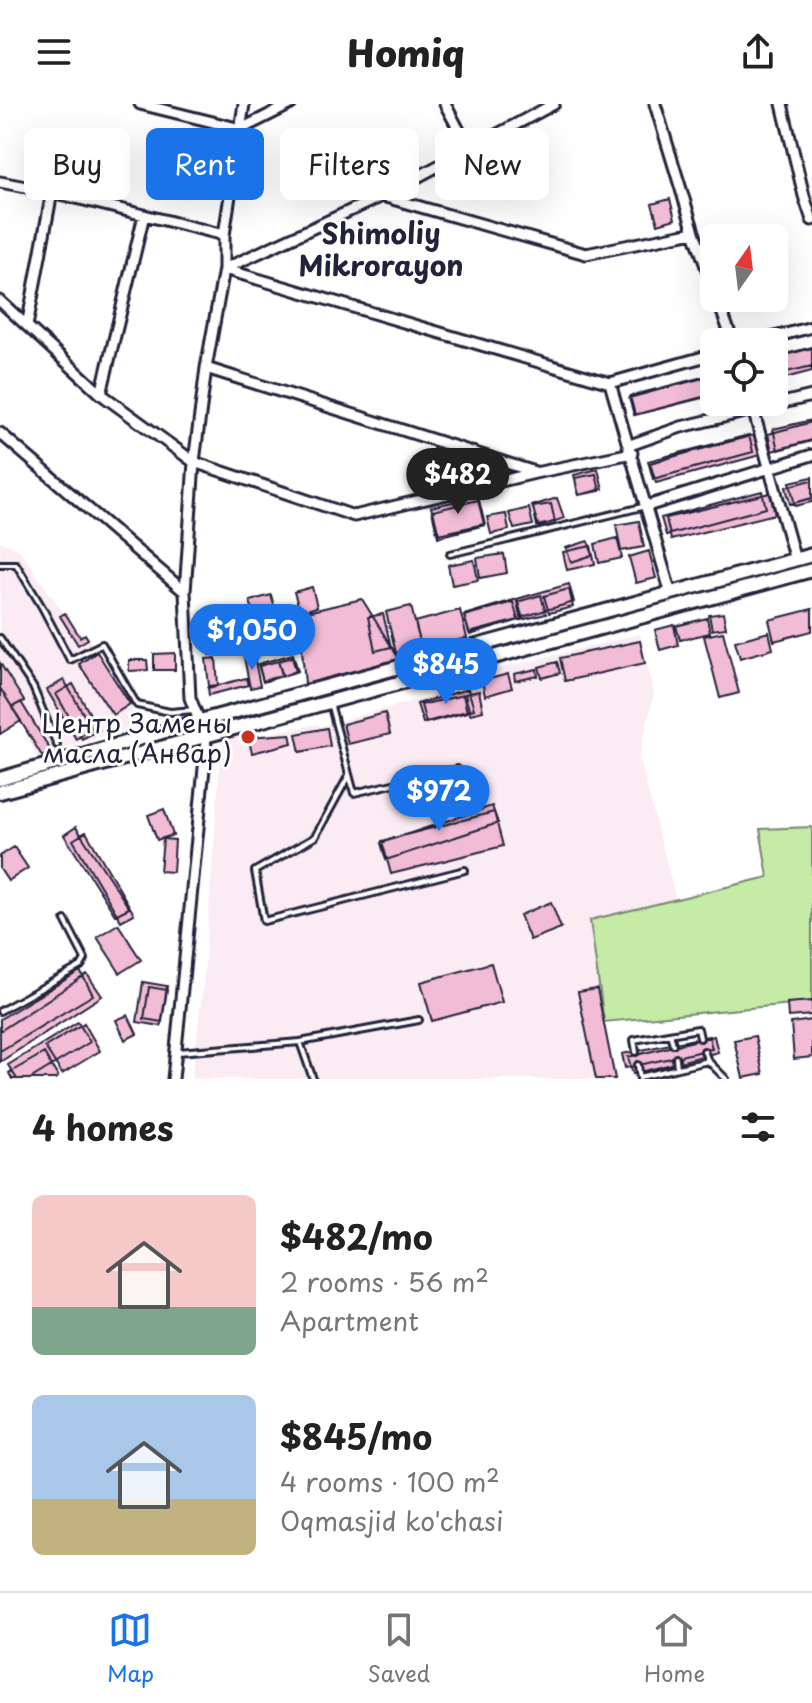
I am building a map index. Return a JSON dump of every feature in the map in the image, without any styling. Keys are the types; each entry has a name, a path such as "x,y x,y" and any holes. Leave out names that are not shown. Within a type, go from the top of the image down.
{"main road":[{"path":"0,779 198,716 812,555"},
{"path":"0,792 812,570"}],"street":[{"path":"140,104 237,128"},
{"path":"241,128 244,104"},
{"path":"243,128 291,104"},
{"path":"445,104 458,128"},
{"path":"509,128 554,104"},
{"path":"655,104 700,249"},
{"path":"782,104 812,220"},
{"path":"0,182 24,187"},
{"path":"27,326 51,200"},
{"path":"84,200 224,235"},
{"path":"173,1079 206,748 205,735 190,698 185,592 194,462 206,368 224,269 224,235 230,200"},
{"path":"224,269 373,200"},
{"path":"396,200 586,254 694,232"},
{"path":"101,394 144,215"},
{"path":"224,269 610,383 700,358"},
{"path":"0,301 101,394 194,462 354,516 631,449 681,427 718,416"},
{"path":"788,333 812,327"},
{"path":"206,368 535,473"},
{"path":"610,383 671,594"},
{"path":"788,400 812,396"},
{"path":"755,416 795,560"},
{"path":"0,433 185,592"},
{"path":"647,506 812,455"}],"lane":[{"path":"450,554 647,506"},
{"path":"0,564 16,564 70,660 102,644 137,705 198,716"},
{"path":"0,638 33,687 57,745"},
{"path":"329,701 354,793 457,769"},
{"path":"349,775 315,837 255,871 264,921 465,870"},
{"path":"0,1011 81,966 85,959 65,920"},
{"path":"175,1052 300,1042 419,1020"},
{"path":"636,1052 634,1040 698,1029 700,1038"},
{"path":"670,1034 673,1044"},
{"path":"300,1042 313,1079"},
{"path":"704,1051 708,1061 726,1079"},
{"path":"676,1058 677,1068"},
{"path":"638,1065 640,1078 708,1061"}],"shaded area":[{"path":"0,541 20,551 80,637 85,634 130,704 137,725 36,757 21,721 0,688"},
{"path":"640,634 654,694 639,758 676,900 590,920 604,1022 617,1079 192,1079 224,738 320,726 455,690 472,684 471,678 484,673 488,676 498,669"}],"green space":[{"path":"812,827 812,1002 604,1022 590,920 768,877 760,829"}],"building":[{"path":"670,199 675,219 658,224 652,204"},
{"path":"812,347 812,371 788,377 788,353"},
{"path":"812,348 812,366 788,372 788,354"},
{"path":"700,378 700,399 635,415 630,396"},
{"path":"700,379 700,398 634,415 629,398"},
{"path":"812,420 812,441 778,450 773,429"},
{"path":"812,422 812,440 772,451 768,434"},
{"path":"758,434 764,454 656,483 650,463"},
{"path":"749,435 753,452 653,479 648,461"},
{"path":"434,444 464,450 461,465 431,460"},
{"path":"598,469 603,489 579,495 574,475"},
{"path":"596,474 600,491 578,495 575,478"},
{"path":"812,477 812,502 795,506 790,482"},
{"path":"812,480 812,498 790,504 786,487"},
{"path":"762,491 766,508 666,535 661,518"},
{"path":"770,493 775,514 671,540 666,518"},
{"path":"478,496 485,525 438,537 431,507"},
{"path":"557,498 564,518 539,527 532,506"},
{"path":"478,500 484,524 439,534 433,511"},
{"path":"551,504 555,522 537,526 533,507"},
{"path":"529,508 533,525 514,529 509,513"},
{"path":"506,514 509,530 491,534 487,517"},
{"path":"639,521 644,547 621,551 616,525"},
{"path":"617,538 622,558 599,563 595,544"},
{"path":"588,541 593,555 571,562 566,548"},
{"path":"591,546 595,564 567,570 563,552"},
{"path":"649,551 656,578 636,583 629,557"},
{"path":"504,554 507,573 480,578 477,558"},
{"path":"474,560 478,580 452,585 448,565"},
{"path":"569,584 574,602 522,617 517,599"},
{"path":"312,587 317,607 300,612 294,592"},
{"path":"569,589 573,607 549,613 544,596"},
{"path":"271,595 278,619 257,625 250,601"},
{"path":"541,595 546,614 521,620 517,602"},
{"path":"362,599 399,659 305,684 299,614"},
{"path":"517,599 523,619 470,635 464,615"},
{"path":"513,602 518,620 469,633 464,616"},
{"path":"411,606 421,647 396,653 386,612"},
{"path":"812,609 812,631 774,641 769,620"},
{"path":"460,610 467,638 422,649 415,622"},
{"path":"65,613 80,637 85,634 88,639 78,645 60,616"},
{"path":"723,613 726,628 712,630 709,615"},
{"path":"383,614 391,647 375,651 368,617"},
{"path":"707,618 710,633 680,640 676,626"},
{"path":"280,621 282,629 255,636 253,628"},
{"path":"674,625 678,645 660,650 655,630"},
{"path":"217,629 220,654 209,655 206,631"},
{"path":"723,632 739,693 720,698 704,636"},
{"path":"769,632 773,649 740,658 735,641"},
{"path":"640,641 645,663 565,681 560,658"},
{"path":"97,652 130,704 113,715 79,664"},
{"path":"175,653 175,670 154,670 154,654"},
{"path":"293,654 298,671 263,682 258,664"},
{"path":"254,656 260,686 250,688 244,657"},
{"path":"292,657 296,671 283,676 278,661"},
{"path":"216,658 218,685 209,686 206,659"},
{"path":"129,660 147,660 148,670 129,671"},
{"path":"278,661 282,675 263,681 259,666"},
{"path":"557,662 560,673 542,678 539,667"},
{"path":"0,663 24,701 12,707 0,688"},
{"path":"537,669 538,676 515,681 514,674"},
{"path":"508,674 512,688 485,696 482,681"},
{"path":"246,678 248,685 209,695 208,688"},
{"path":"64,680 92,729 76,739 47,690"},
{"path":"73,684 99,730 82,739 56,694"},
{"path":"0,688 21,721 0,734"},
{"path":"468,689 474,709 423,723 417,704"},
{"path":"479,691 483,711 470,714 465,694"},
{"path":"463,695 467,712 426,723 421,705"},
{"path":"21,702 51,751 42,756 12,707"},
{"path":"385,713 390,734 348,744 343,724"},
{"path":"327,728 330,746 300,752 296,734"},
{"path":"290,734 292,743 252,753 248,737"},
{"path":"492,806 498,823 386,860 381,843"},
{"path":"164,809 173,835 157,840 148,815"},
{"path":"494,812 503,846 391,874 382,841"},
{"path":"76,827 129,908 115,915 64,835"},
{"path":"86,832 134,914 121,921 73,840"},
{"path":"163,839 175,840 173,872 160,871"},
{"path":"14,847 28,868 8,881 0,869 0,856"},
{"path":"551,902 561,928 530,940 520,915"},
{"path":"118,924 141,960 120,973 97,937"},
{"path":"491,963 502,1002 432,1021 421,982"},
{"path":"80,971 93,995 0,1051 0,1019"},
{"path":"87,974 102,996 0,1062 0,1031"},
{"path":"143,982 167,986 161,1026 137,1022"},
{"path":"149,987 167,990 162,1022 144,1019"},
{"path":"597,989 615,1079 596,1079 578,992"},
{"path":"812,1001 812,1015 788,1017 787,1003"},
{"path":"128,1015 137,1034 125,1040 116,1020"},
{"path":"812,1020 812,1057 794,1059 791,1023"},
{"path":"78,1022 90,1042 30,1079 17,1079 8,1065"},
{"path":"84,1023 100,1051 62,1074 45,1047"},
{"path":"709,1036 712,1049 625,1068 622,1054"},
{"path":"714,1036 718,1052 633,1074 628,1057"},
{"path":"755,1036 763,1074 743,1078 734,1040"},
{"path":"44,1053 58,1077 12,1079 9,1073"}],"place":[{"name":"Центр Замены масла (Анвар)","path":"248,737"}],"district":[{"name":"Shimoliy Mikrorayon","path":"381,248"}]}
